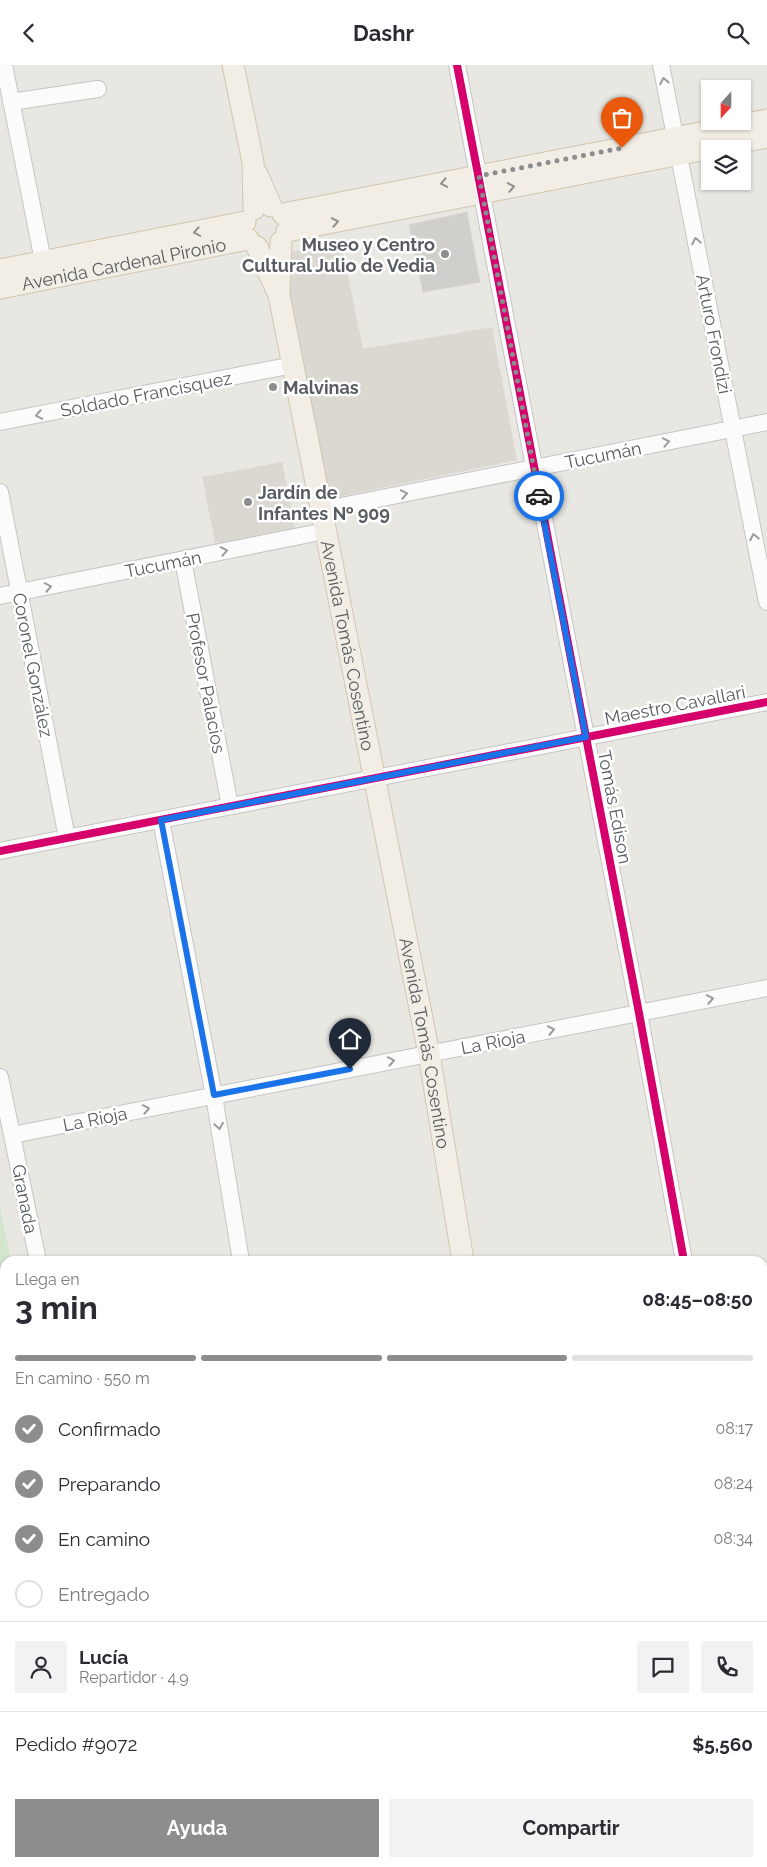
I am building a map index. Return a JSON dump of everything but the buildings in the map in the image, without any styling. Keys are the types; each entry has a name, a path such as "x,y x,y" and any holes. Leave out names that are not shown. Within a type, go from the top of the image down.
{"main road":[{"name":"Avenida Tomás Cosentino","path":"233,65 429,1054 463,1256"},
{"name":"Avenida Cardenal Pironio","path":"0,271 44,270 677,145 767,120"},
{"name":"Avenida Cardenal Pironio","path":"677,145 767,137"},
{"name":"Avenida Cardenal Pironio","path":"0,288 44,270"}],"street":[{"path":"4,65 44,270"},
{"name":"Tomás Edison","path":"457,65 639,1013 683,1256"},
{"name":"Arturo Frondizi","path":"661,65 767,602"},
{"path":"11,102 98,89"},
{"name":"Soldado Francisquez","path":"0,422 293,365"},
{"name":"Tucumán","path":"0,597 183,560 323,521 534,468 767,422"},
{"name":"Coronel González","path":"0,492 3,525 19,593 67,838"},
{"name":"Profesor Palacios","path":"183,560 230,806"},
{"name":"Maestro Cavallari","path":"0,851 767,702"},
{"path":"161,820 214,1095 240,1256"},
{"name":"La Rioja","path":"12,1135 767,988"},
{"name":"Granada","path":"0,1077 37,1256"}],"shaded area":[{"path":"341,242 363,349 492,327 517,460 328,499 280,254"},
{"name":"Jardín de Infantes № 909","path":"282,462 295,528 215,543 202,477"}],"green space":[{"path":"0,1207 10,1256 0,1256"}],"cycle path":[{"path":"457,65 639,1013 683,1256"},
{"path":"0,851 767,702"}],"way so far":[{"path":"539,496 479,176 622,148"}],"place":[{"name":"Museo y Centro Cultural Julio de Vedia","path":"445,254"},
{"name":"Malvinas","path":"273,387"},
{"name":"Jardín de Infantes № 909","path":"248,502"}],"route":[{"path":"350,1069 214,1095 161,820 586,737 539,496"}]}
